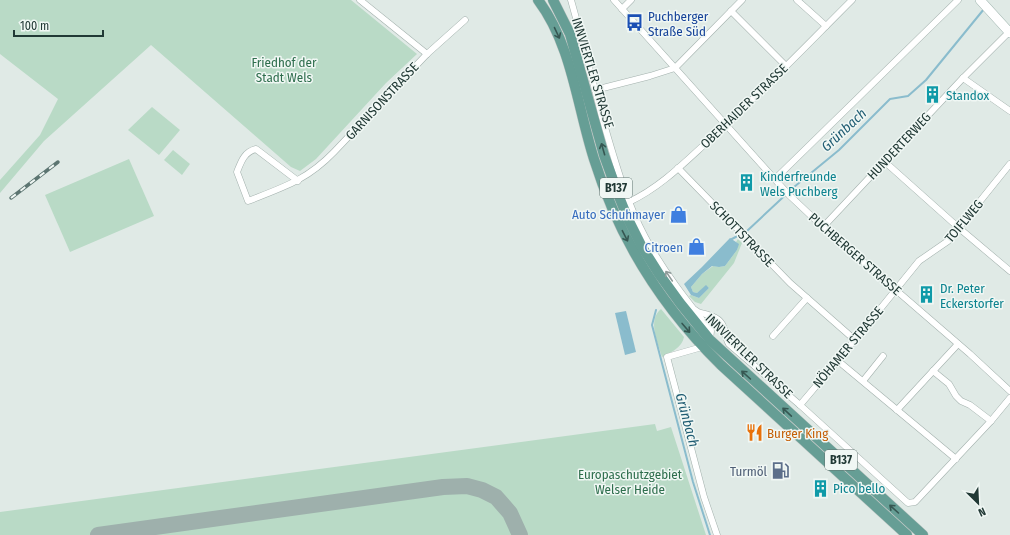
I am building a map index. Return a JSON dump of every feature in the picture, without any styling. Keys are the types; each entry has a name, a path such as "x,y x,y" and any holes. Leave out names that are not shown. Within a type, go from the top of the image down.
{"main road":[{"name":"INNVIERTLER STRASSE","path":"538,0 547,13 560,39 572,76 594,159 618,224 633,253 654,287 672,312 706,344 923,535"},
{"name":"INNVIERTLER STRASSE","path":"553,0 570,34 604,155 620,199 642,247 659,274 680,303 706,344 741,384 906,535"},
{"path":"984,5 1010,32"}],"street":[{"path":"360,0 427,54"},
{"path":"571,0 615,164 629,202 660,262 692,308 711,331 706,344 667,357 704,497 717,535"},
{"name":"PUCHBERGER STRASSE","path":"614,0 788,194 823,227 896,289 1010,391"},
{"path":"622,9 631,0"},
{"path":"595,90 675,68 742,0"},
{"path":"797,0 826,26"},
{"name":"OBERHAIDER STRASSE","path":"629,202 657,186 726,125 852,0"},
{"path":"774,179 958,0"},
{"path":"731,12 786,66"},
{"name":"GARNISONSTRASSE","path":"298,181 256,149 250,150 245,154 236,172 248,200 291,185 298,181 329,158 427,54 465,20"},
{"name":"HUNDERTERWEG","path":"823,227 963,78 1010,32"},
{"path":"963,78 1010,112"},
{"path":"885,162 1010,271"},
{"name":"TOIFLWEG","path":"896,289 919,261 948,241 1010,164"},
{"name":"SCHOTTSTRASSE","path":"678,168 790,283 856,340"},
{"name":"NÖHAMER STRASSE","path":"800,405 837,360 856,340 896,289"},
{"path":"773,336 807,298"},
{"path":"692,308 698,312 718,319 723,326 729,344 800,405 908,503 915,502 991,421 1010,398"},
{"path":"897,410 958,344"},
{"path":"863,381 883,356"},
{"path":"837,360 956,459"},
{"path":"933,371 948,384 961,401 970,405 991,421"}],"green space":[{"name":"Friedhof der Stadt Wels","path":"0,0 351,0 417,54 386,83 316,159 300,171 291,167 151,45 44,141 0,193 0,180 40,135 58,99 0,54"},
{"path":"152,107 180,130 159,155 128,130"},
{"path":"173,150 190,164 182,175 164,160"},
{"path":"129,159 154,216 70,252 45,195"},
{"path":"738,239 742,243 734,263 701,304 695,302 689,296 691,295 699,298 709,288 706,286 697,293 693,292 691,287 702,274 713,266 725,266 737,250 738,244 736,242"},
{"path":"661,309 684,337 679,347 662,357 656,339 654,325 657,314"},
{"name":"Europaschutzgebiet Welser Heide","path":"655,424 657,431 671,427 706,535 0,535 0,512"}],"water":[{"path":"730,238 739,244 737,250 725,266 712,266 702,274 691,287 693,292 697,293 706,285 709,288 699,298 691,295 684,284"},
{"path":"626,311 636,352 625,355 615,313"}],"waterway":[{"name":"Grünbach","path":"730,240 747,231 794,187 839,150 890,99 908,96 926,80 984,9"},
{"name":"Grünbach","path":"656,310 652,325 693,482 710,535"}],"taxiway":[{"path":"98,535 443,487 467,486 482,490 496,497 510,513 520,535"}],"railway":[{"path":"11,198 58,162"}],"place":[{"name":"Puchberger Straße Süd","path":"635,23"},
{"name":"Standox","path":"933,95"},
{"name":"Kinderfreunde Wels Puchberg","path":"747,183"},
{"name":"Auto Schuhmayer","path":"678,214"},
{"name":"Citroen","path":"696,247"},
{"name":"Dr. Peter Eckerstorfer","path":"927,295"},
{"name":"Burger King","path":"754,433"},
{"name":"Turmöl","path":"780,471"},
{"name":"Pico bello","path":"820,488"}]}
